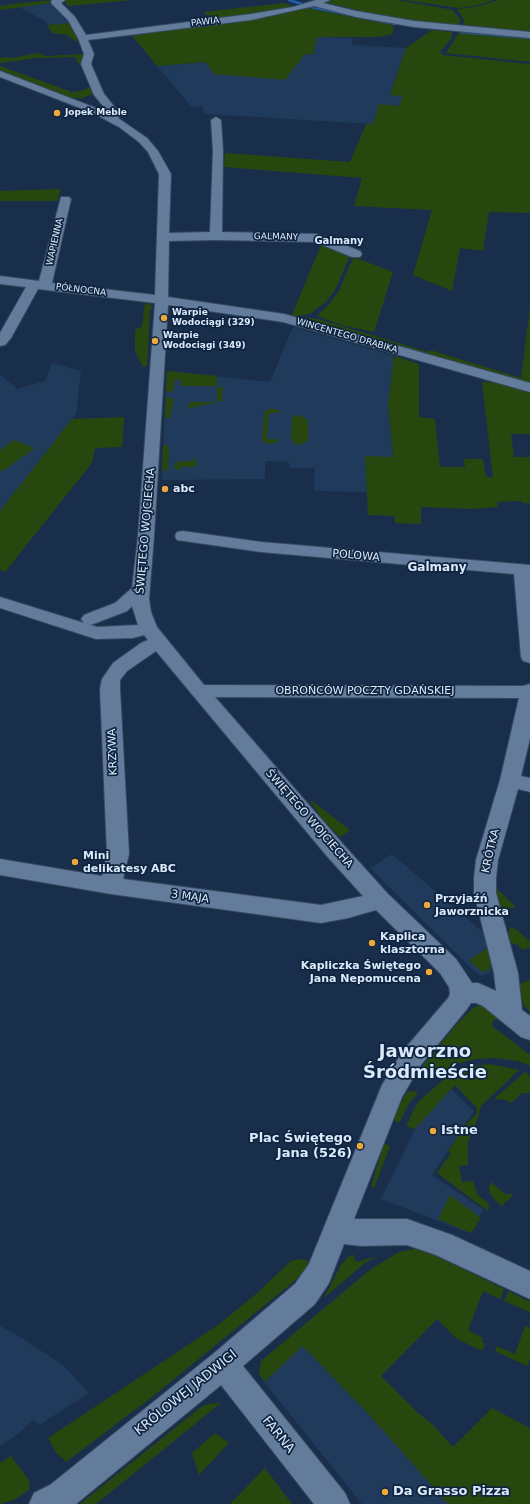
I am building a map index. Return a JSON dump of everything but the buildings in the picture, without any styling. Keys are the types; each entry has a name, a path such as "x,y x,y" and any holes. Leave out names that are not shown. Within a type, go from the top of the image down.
{"street":[{"path":"299,0 356,14 414,24 530,35"},
{"name":"PAWIA","path":"83,38 251,17 326,0"},
{"path":"58,1 72,19 83,38 89,54 86,64 99,95 116,115 110,118"},
{"name":"ŚWIĘTEGO WOJCIECHA","path":"0,74 110,118 143,140 153,150 163,167 166,183 161,313 146,536 140,590 140,606 148,628 334,849 380,900 448,966 461,985 462,993"},
{"path":"216,120 218,151 216,236"},
{"name":"WAPIENNA","path":"0,342 40,285 65,199"},
{"name":"GALMANY","path":"163,237 216,236 317,238 356,254"},
{"name":"PÓŁNOCNA","path":"0,280 161,300"},
{"name":"WINCENTEGO DRABIKA","path":"161,300 284,318 530,388"},
{"name":"POLOWA","path":"183,536 260,547 526,570"},
{"path":"526,570 530,657"},
{"path":"67,623 90,619 121,607 140,590"},
{"path":"0,602 96,633 133,632 148,628"},
{"path":"90,619 128,623 148,628"},
{"name":"KRZYWA","path":"111,886 118,854 110,689 111,680 120,667 148,647 160,643"},
{"name":"OBROŃCÓW POCZTY GDAŃSKIEJ","path":"200,691 530,691"},
{"name":"KRÓTKA","path":"508,1013 510,1009 506,973 485,893 485,878 487,860 520,783 530,691"},
{"name":"3 MAJA","path":"0,868 111,886 321,914 348,909 380,900"},
{"path":"462,993 478,993 491,999 530,1030"},
{"name":"KRÓLOWEJ JADWIGI","path":"53,1501 223,1364 305,1294 318,1273 397,1081 411,1059 459,1002 462,993"},
{"path":"336,1230 361,1233 407,1232 442,1244 530,1285"},
{"name":"FARNA","path":"223,1364 334,1504"}],"shaded area":[{"path":"53,3 65,15 70,23 47,25 45,21 19,7"},
{"path":"317,37 353,38 352,45 406,48 390,94 403,96 399,106 379,104 373,124 205,114 202,106 192,107 190,105 157,66 313,54"},
{"path":"293,327 394,356 388,403 393,457 365,457 367,492 314,491 315,468 289,468 289,462 265,461 265,479 163,480 162,471 167,371 270,382"},
{"path":"52,363 81,371 76,414 0,511 0,374 17,389 45,381"},
{"path":"392,854 486,935 491,972 481,976 473,970 370,868"},
{"path":"451,1089 474,1111 432,1175 484,1210 467,1232 381,1199 415,1129"},
{"path":"0,1326 17,1335 63,1365 89,1393 39,1425 33,1420 18,1434 0,1446"},
{"path":"303,1346 373,1419 448,1504 362,1504 264,1382"}],"green space":[{"path":"55,0 134,0 68,6 65,2 0,10 0,6"},
{"path":"334,0 398,0 453,10 461,21 455,26 434,24 378,15 324,2"},
{"path":"405,0 494,0 474,6 458,8"},
{"path":"499,0 530,0 530,32 463,27 464,20 457,9 475,7"},
{"path":"284,3 295,7 250,16 211,19 204,12"},
{"path":"307,8 393,25 393,34 379,37 317,37 313,54 305,54 285,80 214,74 205,62 157,66 130,33 249,19"},
{"path":"70,23 78,36 76,42 67,35 52,33 47,25"},
{"path":"432,30 452,32 451,39 440,52 443,55 530,64 530,213 489,212 483,251 460,248 452,291 413,275 432,210 354,206 362,178 224,167 225,153 350,162 366,124 373,124 379,104 399,106 403,96 390,95 406,48"},
{"path":"459,33 530,39 530,62 446,53"},
{"path":"37,53 45,56 85,54 83,64 79,64 75,57 36,58 0,63 0,58 13,58"},
{"path":"0,66 72,92 85,90 90,87 93,94 83,98 68,98 0,72"},
{"path":"61,189 57,201 0,201 0,191"},
{"path":"322,243 352,255 349,258 335,290 326,302 310,314 291,317"},
{"path":"356,258 393,272 374,332 342,325 317,316 339,291 353,259"},
{"path":"145,303 151,305 152,309 150,310 147,366 143,367 135,351 135,330 142,326"},
{"path":"530,306 530,385 306,321 305,319 318,319 428,352 430,350 521,378"},
{"path":"394,356 419,364 419,417 435,419 440,467 465,467 464,459 483,459 486,477 493,477 482,382 499,383 530,392 530,434 511,434 514,457 530,457 530,503 522,503 521,501 497,502 498,507 471,509 421,507 421,524 395,523 395,516 368,515 365,456 393,457 388,403"},
{"path":"167,371 217,376 217,386 181,386 181,380 175,380 173,391 166,392"},
{"path":"217,387 223,387 222,401 186,409 190,402 217,402"},
{"path":"166,397 174,399 170,418 165,418"},
{"path":"269,409 277,409 281,413 269,413 267,439 278,439 277,442 272,444 265,443 262,440 264,412"},
{"path":"299,415 308,420 308,439 305,443 297,445 291,440 292,418"},
{"path":"124,417 122,447 95,448 92,463 5,572 0,570 0,511 72,419"},
{"path":"14,440 35,448 3,471 0,470 0,450"},
{"path":"167,445 169,447 168,468 166,471 162,471 163,446"},
{"path":"196,456 196,467 180,467 180,471 174,468 175,462 191,461 195,459"},
{"path":"310,801 350,830 340,837 323,820"},
{"path":"496,888 516,907 501,911 495,894"},
{"path":"510,927 517,930 530,942 530,947 522,950 518,945 508,942 507,940"},
{"path":"488,948 492,966 487,971 482,972 469,960"},
{"path":"530,980 530,1012 523,1004 519,984"},
{"path":"481,1005 507,1019 493,1020 492,1026 530,1055 530,1066 518,1061 496,1058 476,1059 460,1063 446,1070 432,1080 416,1074 457,1024 473,1008"},
{"path":"490,1064 519,1070 481,1106 478,1118 468,1142 468,1165 459,1166 462,1182 473,1181 478,1195 489,1204 488,1211 437,1173 451,1153 448,1151 468,1122 476,1115 477,1108 455,1085 415,1129 406,1126 418,1102 451,1073 469,1067"},
{"path":"525,1072 530,1076 530,1093 522,1093 511,1103 507,1100 494,1099"},
{"path":"415,1091 418,1093 410,1102 399,1123 395,1121 394,1116 407,1092"},
{"path":"384,1143 390,1146 374,1188 371,1187"},
{"path":"491,1182 505,1194 514,1194 502,1206 490,1193 489,1188"},
{"path":"450,1195 481,1218 471,1233 438,1219"},
{"path":"415,1249 424,1250 504,1289 500,1299 483,1291 468,1330 483,1338 482,1342 485,1344 482,1351 457,1339 437,1319 381,1376 417,1412 432,1424 453,1447 492,1408 530,1428 530,1504 448,1504 373,1419 303,1346 264,1382 259,1373 261,1361 371,1269 399,1252"},
{"path":"353,1254 356,1262 378,1256 366,1262 324,1298 341,1265"},
{"path":"299,1259 309,1261 303,1274 152,1397 66,1462 56,1452 48,1438 218,1325 256,1294 291,1261"},
{"path":"508,1291 530,1302 530,1312 504,1301"},
{"path":"525,1326 530,1328 530,1359 527,1366 495,1351 497,1346 515,1354"},
{"path":"221,1403 96,1504 80,1504 201,1407 208,1404"},
{"path":"215,1433 229,1443 199,1475 192,1453"},
{"path":"11,1456 28,1479 30,1484 29,1490 14,1500 0,1504 0,1463"},
{"path":"265,1468 292,1504 230,1504"}],"waterway":[{"path":"289,0 302,4"},
{"path":"311,7 395,24"},
{"path":"461,32 530,38"}],"place":[{"name":"Jopek Meble","path":"57,113"},
{"name":"Warpie Wodociągi (329)","path":"164,318"},
{"name":"Warpie Wodociągi (349)","path":"155,341"},
{"name":"abc","path":"165,489"},
{"name":"Mini delikatesy ABC","path":"75,862"},
{"name":"Przyjaźń Jaworznicka","path":"427,905"},
{"name":"Kaplica klasztorna","path":"372,943"},
{"name":"Kapliczka Świętego Jana Nepomucena","path":"429,972"},
{"name":"Istne","path":"433,1131"},
{"name":"Plac Świętego Jana (526)","path":"360,1146"},
{"name":"Da Grasso Pizza","path":"385,1492"}],"district":[{"name":"Galmany","path":"339,241"},
{"name":"Galmany","path":"437,568"},
{"name":"Jaworzno Śródmieście","path":"425,1062"}]}
